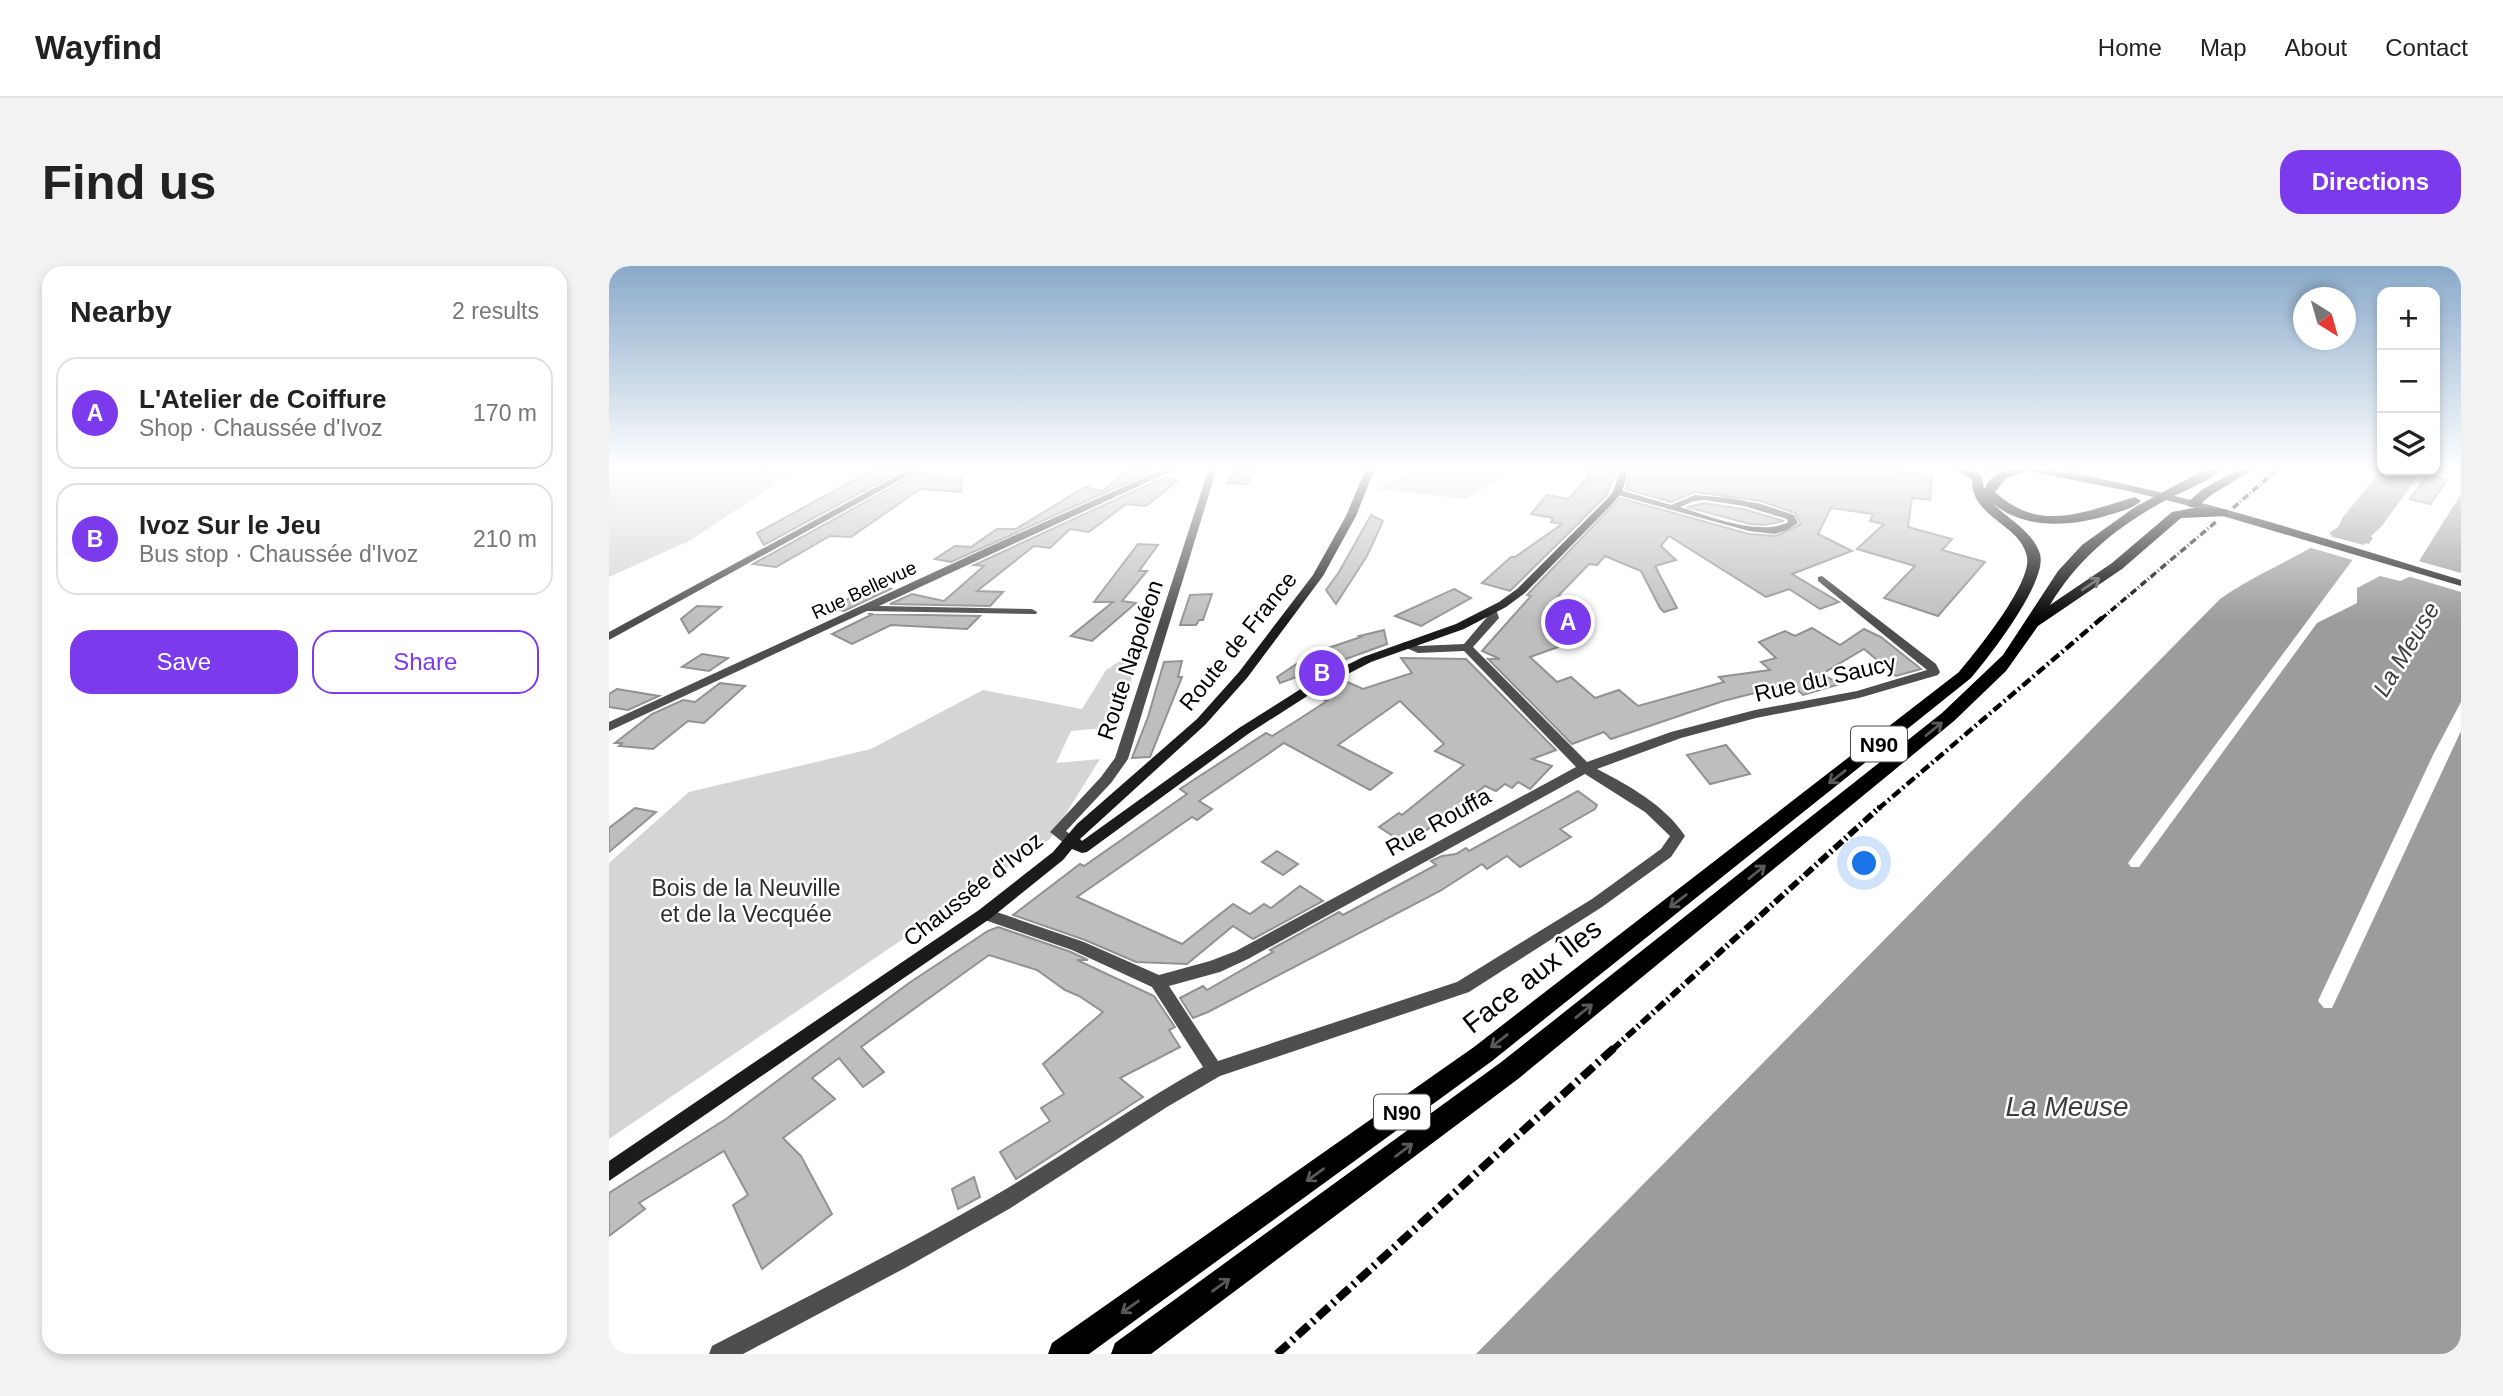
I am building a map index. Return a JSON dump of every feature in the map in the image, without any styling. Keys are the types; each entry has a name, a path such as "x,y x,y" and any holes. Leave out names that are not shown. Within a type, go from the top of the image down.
{"highway":[{"path":"2003,519 2033,551 2035,570 2011,615"},
{"path":"2057,519 2079,519"},
{"name":"N90","path":"2011,615 2070,551 2108,519"},
{"name":"N90","path":"1126,1354 1498,1080 1948,718 2013,653 2034,622 2046,596 2072,563 2095,541 2127,519"},
{"path":"2034,622 2117,566 2173,519"},
{"name":"Face aux Îles","path":"1063,1354 1483,1054 1965,674 1992,646 2011,615"}],"main road":[{"name":"Route de France","path":"1070,840 1201,723 1244,674 1318,576 1349,519"},
{"name":"Chaussée d'Ivoz","path":"609,1172 985,914 1058,856 1070,840 1082,848 1278,709 1346,669 1489,612 1521,592 1591,519"},
{"path":"2243,519 2461,583"}],"street":[{"path":"609,637 825,519"},
{"name":"Rue Bellevue","path":"609,727 1062,519"},
{"name":"Route Napoléon","path":"1070,840 1058,832 1106,780 1121,759 1197,519"},
{"path":"1716,519 1770,531 1785,529 1793,523 1792,519"},
{"name":"Rue du Saucy","path":"1585,768 1676,735 1755,714 1859,694 1931,675 1934,671 1932,666 1822,579"},
{"path":"866,608 1032,612"},
{"name":"Chaussée d'Ivoz","path":"1405,645 1418,650 1467,647 1493,618 1493,614 1489,612"},
{"path":"720,1354 941,1237 1065,1164 1179,1089 1215,1070 1462,987 1575,918 1674,844 1678,836 1674,827 1600,775 1585,768 1467,647"},
{"name":"Rue Rouffa","path":"1158,982 1214,967 1242,955 1585,768"},
{"path":"985,914 1077,946 1158,982 1215,1070"}],"green space":[{"path":"609,519 723,519 691,540 609,577"},
{"name":"Bois de la Neuville et de la Vecquée","path":"1143,646 1115,727 1071,731 1056,763 1100,759 1050,839 609,1139 609,863 689,792 871,749 983,690 1082,709 1106,670"}],"water":[{"name":"La Meuse","path":"2342,519 2387,519 2371,536 2373,538 2369,544 2365,543 2128,863 2131,867 2139,867 2317,623 2357,603 2357,588 2380,576 2400,581 2409,577 2445,519 2461,519 2461,702 2433,755 2318,1001 2324,1008 2332,1008 2461,731 2461,1354 1476,1354 2220,599 2332,535 2329,533 2338,527"}],"pier":[{"path":"2326,535 2371,547 2367,547 2356,561 2308,547"},
{"path":"2415,560 2461,573 2461,592 2404,575"}],"building":[{"path":"783,519 812,519 764,545 757,533"},
{"path":"835,519 877,519 851,537 830,536 776,567 753,564"},
{"path":"1033,519 1047,519 951,562 935,559 955,546 971,547 997,529 1016,529"},
{"path":"1074,519 1106,519 1089,532 1070,529 1050,548 1034,546 977,591 1003,592 990,606 890,604 912,594 944,601 984,566 974,565"},
{"path":"1369,519 1383,521 1367,556 1336,604 1326,590"},
{"path":"1553,519 1583,519 1510,591 1482,583 1511,557 1515,557 1562,524 1551,522"},
{"path":"1600,519 1694,519 1749,534 1776,536 1801,524 1798,519 1826,519 1818,534 1852,551 1792,574 1839,602 1820,609 1789,589 1766,597 1669,536 1661,546 1676,560 1655,566 1677,608 1664,612 1641,571 1605,556 1597,565 1589,564 1558,596 1583,603 1569,618 1591,623 1581,635 1559,641 1564,645 1530,657 1557,682 1571,677 1595,698 1619,690 1638,706 1724,682 1719,677 1770,670 1761,662 1776,658 1759,642 1785,631 1795,636 1812,628 1840,645 1864,629 1881,637 1921,669 1896,676 1864,649 1822,674 1840,684 1803,695 1791,684 1723,701 1611,739 1604,732 1572,744 1488,659 1500,659 1482,651 1531,596 1527,595"},
{"path":"1731,519 1784,521 1764,525"},
{"path":"1871,519 1909,519 1908,527 1952,539 1942,550 1985,562 1938,616 1884,598 1915,566 1857,549 1884,524 1870,521"},
{"path":"1138,544 1158,545 1139,571 1147,571 1122,601 1136,603 1092,641 1071,636 1113,602 1094,602"},
{"path":"866,584 891,589 844,611 836,609"},
{"path":"1454,589 1471,598 1421,626 1395,616"},
{"path":"1212,594 1203,620 1199,620 1196,625 1180,625 1190,595"},
{"path":"697,606 721,607 689,633 681,619"},
{"path":"873,614 980,616 967,629 891,625 852,644 832,634"},
{"path":"1384,630 1387,644 1280,683 1277,677 1313,653"},
{"path":"702,654 728,658 709,671 682,667"},
{"path":"1401,658 1466,659 1556,750 1532,759 1552,766 1530,789 1518,782 1512,788 1505,784 1496,791 1485,786 1407,845 1379,827 1399,813 1402,815 1464,765 1435,751 1444,744 1400,701 1338,745 1392,773 1370,790 1284,743 1199,801 1212,809 1197,820 1192,817 1077,897 1182,944 1233,904 1250,914 1264,904 1271,908 1300,886 1323,901 1253,939 1233,926 1187,964 1136,962 1085,940 1013,915 1080,864 1084,866 1187,794 1180,789 1266,733 1272,736 1327,701 1320,698 1345,681 1363,689 1412,673"},
{"path":"1182,661 1178,677 1182,677 1150,757 1132,758 1148,717 1164,662"},
{"path":"720,683 745,686 704,723 688,721 653,749 619,746 622,743 615,743 652,714 683,700 695,702"},
{"path":"617,689 659,696 628,710 609,707 609,694"},
{"path":"1726,745 1750,774 1710,784 1687,755"},
{"path":"1578,791 1597,805 1595,809 1560,829 1571,837 1520,867 1507,856 1487,869 1482,864 1440,891 1193,1018 1180,998 1203,986 1207,990 1273,952 1270,950 1339,912 1343,915 1436,865 1431,861 1456,854 1466,848 1469,851"},
{"path":"635,808 656,812 609,852 609,828"},
{"path":"1277,851 1298,864 1283,875 1262,862"},
{"path":"998,927 1071,952 1088,960 1077,960 1154,996 1175,1027 1169,1030 1180,1047 1120,1078 1143,1097 1016,1179 1000,1152 1050,1121 1041,1108 1064,1094 1043,1064 1103,1012 1037,970 989,955 861,1047 884,1072 863,1087 839,1058 812,1078 835,1099 783,1138 801,1156 832,1214 762,1269 733,1205 748,1195 724,1151 639,1203 645,1209 609,1236 609,1193 726,1119 909,983"},
{"path":"974,1177 980,1197 958,1209 952,1189"}],"railway":[{"path":"2101,619 2217,521"},
{"path":"1878,809 2103,617"},
{"path":"1612,1050 1880,807"},
{"path":"1277,1354 1614,1048"}],"place":[{"name":"L'Atelier de Coiffure","path":"1568,622"},
{"name":"Ivoz Sur le Jeu","path":"1322,673"}]}
